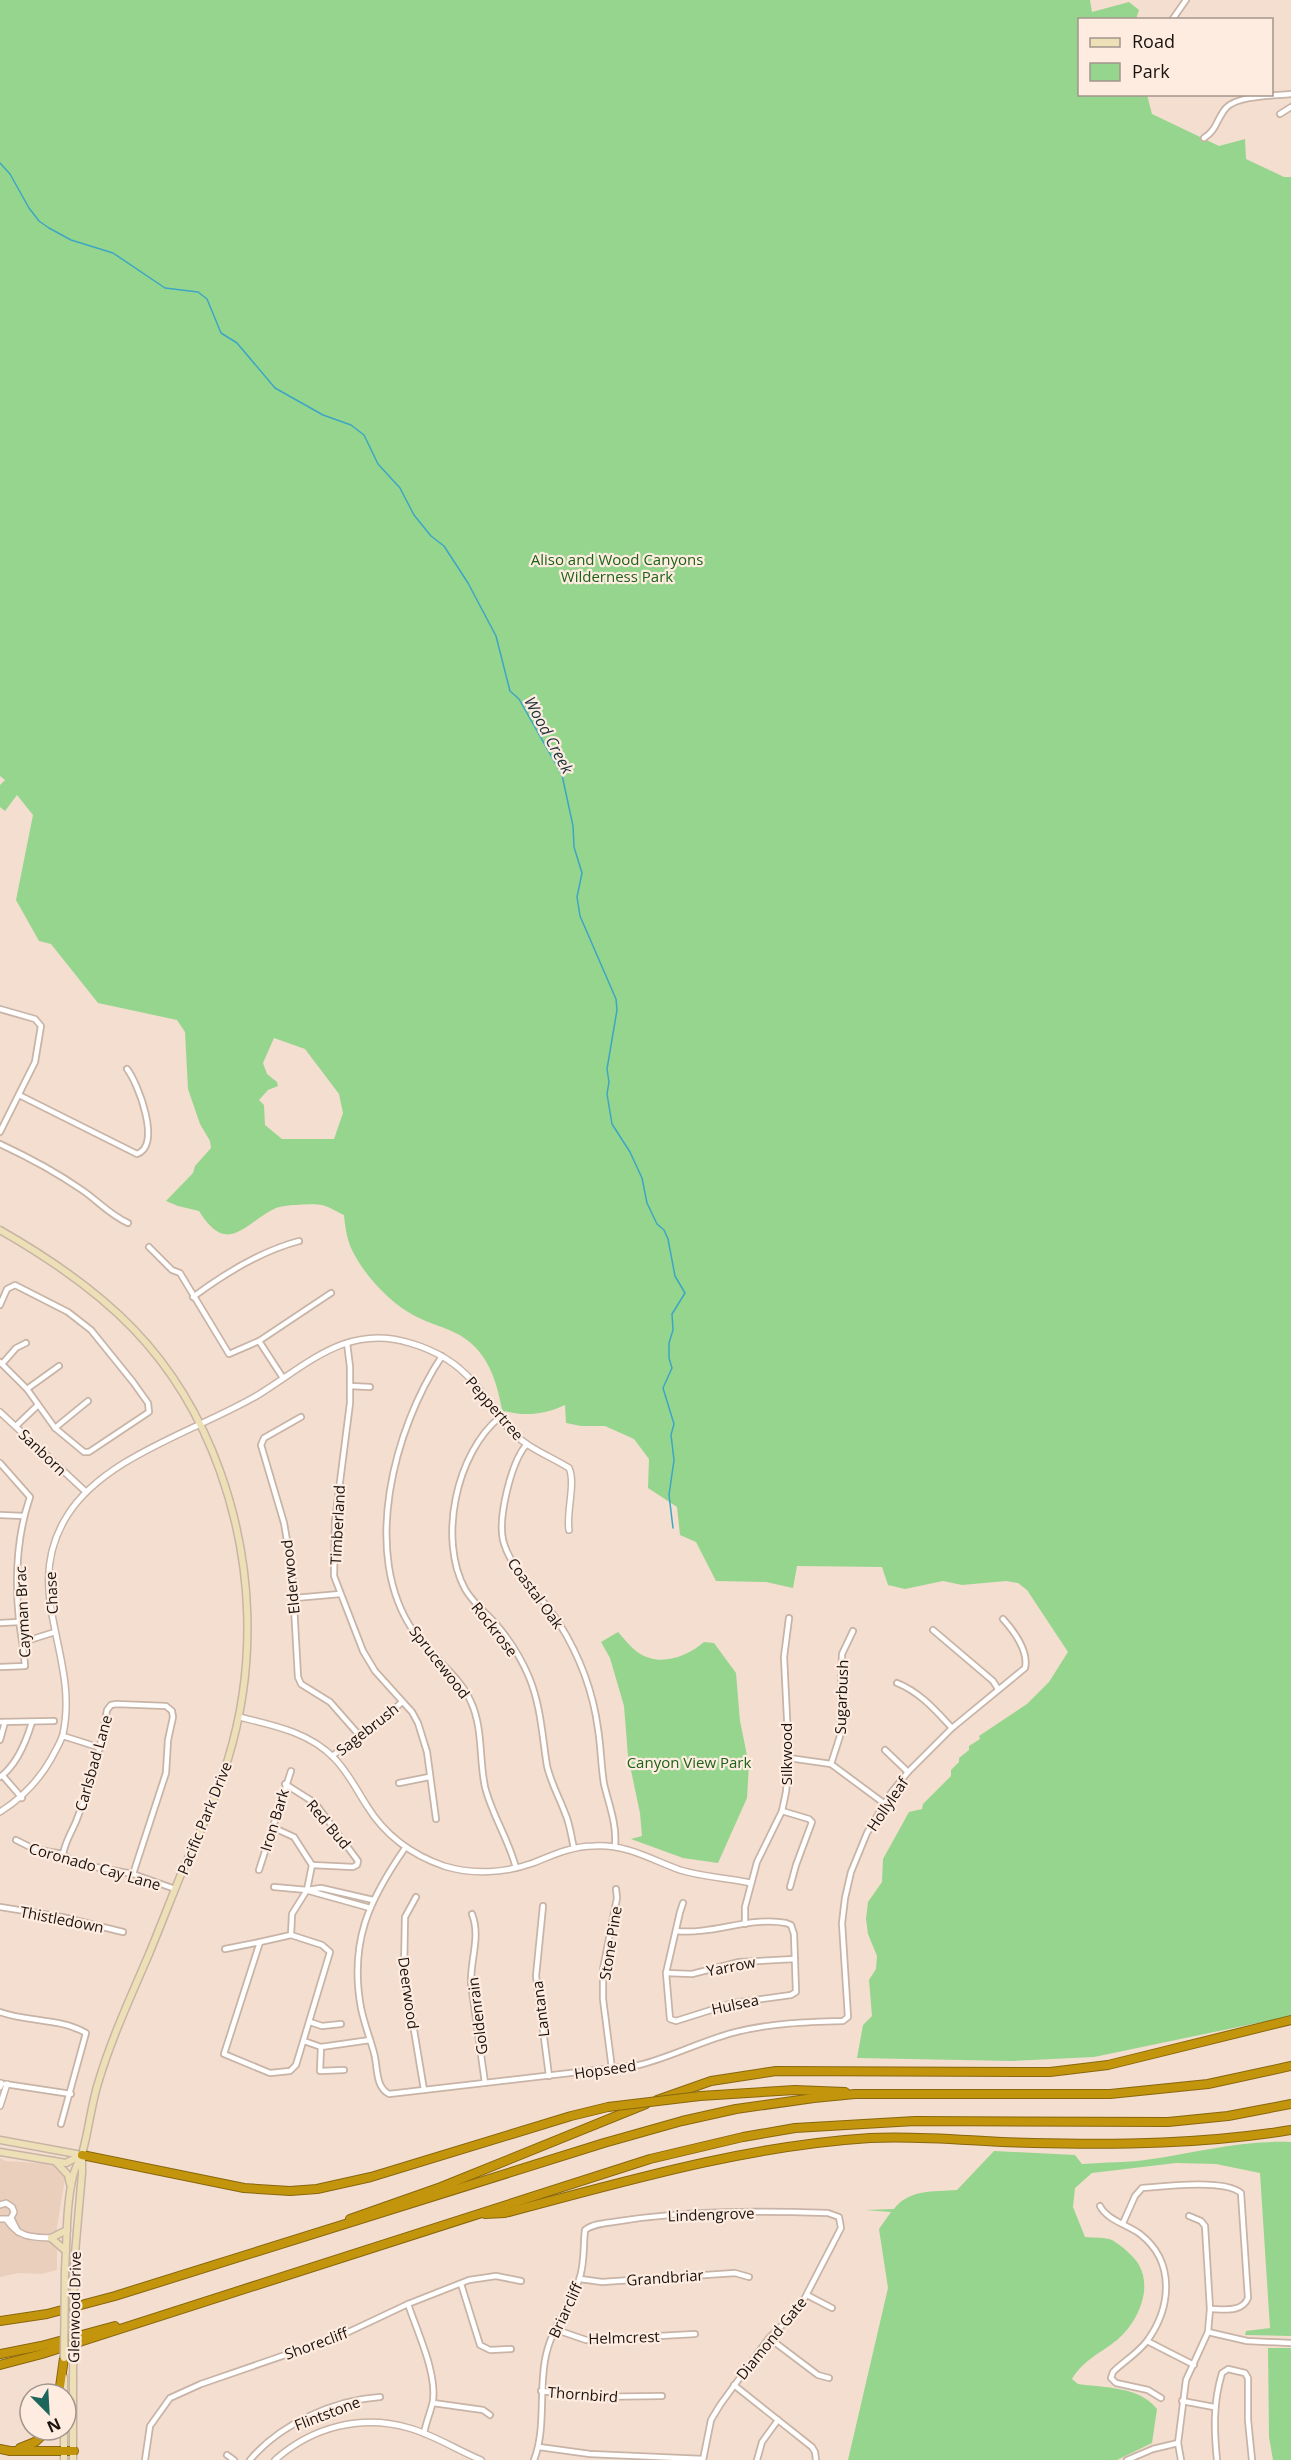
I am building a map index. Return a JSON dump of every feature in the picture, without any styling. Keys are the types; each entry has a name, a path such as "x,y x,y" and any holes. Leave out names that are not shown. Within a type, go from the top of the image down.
{"highway":[{"path":"242,2258 441,2187 676,2092 711,2081 776,2071 1070,2071 1108,2065 1291,2020"},
{"path":"0,2321 81,2306 242,2258 604,2143 682,2121 763,2104 855,2094 1110,2094 1197,2085 1246,2077 1291,2066"},
{"path":"81,2155 244,2188 290,2191 317,2189 371,2177 571,2115 608,2107 700,2096 795,2090 831,2090 855,2094"},
{"path":"0,2365 53,2351 468,2216 682,2151 742,2137 795,2128 915,2121 1168,2122 1228,2116 1291,2104"},
{"path":"468,2216 505,2212 695,2164 795,2145 872,2138 1101,2144 1205,2141 1291,2130"},
{"path":"0,2354 41,2346 189,2305"},
{"path":"63,2382 64,2358"},
{"path":"0,2449 28,2446 35,2442"},
{"path":"0,2449 74,2456"}],"main road":[{"name":"Pacific Park Drive","path":"0,1230 60,1266 123,1317 171,1373 201,1424 226,1488 243,1559 248,1627 245,1677 239,1718 228,1759 215,1797 121,2018 89,2113 81,2155 73,2172 65,2269"},
{"path":"0,2140 81,2155"},
{"path":"0,2152 66,2163 81,2155"},
{"name":"Glenwood Drive","path":"74,2456 74,2265 82,2173 81,2155"},
{"path":"55,2161 68,2175 71,2188"},
{"path":"66,2251 51,2238 67,2230"},
{"name":"Glenwood Drive","path":"64,2358 65,2269"}],"street":[{"path":"1173,18 1186,0"},
{"path":"1273,96 1291,94"},
{"path":"1204,138 1217,128 1225,110 1232,104 1268,96"},
{"path":"1280,114 1291,107"},
{"path":"0,1009 35,1019 41,1026 35,1062 0,1131"},
{"path":"19,1095 137,1154 145,1149 147,1142 147,1118 133,1076 127,1069"},
{"path":"0,1144 30,1158 83,1190 115,1218 128,1223"},
{"path":"193,1297 231,1272 282,1245 299,1241"},
{"path":"149,1247 172,1270 180,1273 230,1354 259,1341 331,1293"},
{"path":"0,1305 7,1289 15,1285 79,1320 92,1330 112,1354 149,1408 147,1415 86,1452 55,1428 27,1389 1,1363 16,1347 26,1343"},
{"name":"Peppertree","path":"201,1424 249,1400 316,1355 346,1343 375,1339 408,1342 442,1356 473,1382 500,1418 526,1445 568,1467 572,1474 567,1518 569,1530"},
{"path":"259,1341 283,1378"},
{"name":"Timberland","path":"346,1343 350,1403 334,1521 334,1576 363,1651 375,1671 412,1712 424,1737 429,1778 436,1806 436,1819"},
{"name":"Sprucewood","path":"442,1356 418,1398 398,1449 386,1528 389,1569 404,1616 413,1631 456,1678 472,1704 478,1723 486,1789 506,1836 516,1868"},
{"path":"27,1389 59,1366"},
{"path":"350,1386 370,1387"},
{"path":"55,1428 88,1401"},
{"path":"16,1426 38,1405"},
{"name":"Sanborn","path":"0,1412 86,1492"},
{"name":"Elderwood","path":"301,1417 264,1438 261,1445 284,1523 295,1598 298,1677 301,1684 330,1702 358,1735"},
{"name":"Rockrose","path":"500,1418 482,1437 457,1491 452,1518 453,1550 465,1589 509,1641 528,1675 539,1708 548,1767 565,1813 574,1848"},
{"name":"Chase","path":"0,1812 22,1798 46,1768 63,1736 67,1691 48,1592 51,1553 67,1515 86,1492 110,1472 201,1424"},
{"name":"Coastal Oak","path":"526,1445 514,1465 502,1524 503,1538 514,1565 556,1618 583,1669 598,1729 604,1783 615,1823 615,1846"},
{"name":"Cayman Brac","path":"0,1463 30,1497 24,1515 18,1571 19,1622 25,1666 0,1667"},
{"path":"0,1515 24,1515"},
{"path":"295,1598 340,1594"},
{"name":"Silkwood","path":"745,1924 745,1907 757,1862 782,1811 789,1758 784,1657 789,1618"},
{"name":"Hollyleaf","path":"823,2022 843,2021 848,2017 842,1923 851,1872 867,1833 909,1772 952,1728 1022,1671 1026,1662 1014,1631 1003,1618"},
{"path":"0,1623 19,1622"},
{"path":"933,1630 993,1681 998,1689"},
{"name":"Sugarbush","path":"831,1764 840,1736 842,1654 853,1631"},
{"path":"23,1642 55,1632"},
{"path":"897,1683 908,1688 929,1704 952,1728"},
{"name":"Sagebrush","path":"332,1756 358,1735 380,1722 402,1702"},
{"name":"Carlsbad Lane","path":"63,1854 67,1837 77,1821 101,1748 107,1710 111,1705 116,1704 166,1706 172,1711 173,1717 168,1740 166,1773 133,1874"},
{"path":"239,1718 297,1733 332,1756 352,1781 374,1817 405,1848 422,1857 456,1869 486,1872 516,1868 574,1848 593,1845 615,1846 642,1853 681,1870 751,1883"},
{"path":"0,1740 2,1722 54,1720"},
{"path":"22,1798 2,1776 23,1748 32,1722"},
{"path":"63,1736 101,1748"},
{"path":"885,1750 909,1772"},
{"path":"789,1758 831,1764 885,1804"},
{"name":"Iron Bark","path":"259,1870 291,1771"},
{"path":"399,1783 429,1778"},
{"name":"Red Bud","path":"285,1784 315,1803 358,1861 353,1867 312,1865"},
{"path":"782,1811 812,1822 790,1887"},
{"path":"272,1827 294,1837 312,1865 307,1890 292,1914 291,1935"},
{"name":"Coronado Cay Lane","path":"16,1840 34,1849 63,1854 74,1863 133,1874 175,1889"},
{"path":"304,2041 321,2047 370,2040 361,2010 358,1966 363,1929 383,1879 405,1848"},
{"path":"274,1887 307,1890 370,1908"},
{"path":"307,1890 321,1888 373,1900"},
{"name":"Stone Pine","path":"612,2069 603,1999 603,1969 617,1898 616,1889"},
{"name":"Deerwood","path":"416,1898 405,1917 404,1970 424,2090"},
{"path":"666,1973 683,1903"},
{"name":"Lantana","path":"543,1906 536,1976 549,2076"},
{"name":"Thistledown","path":"0,1907 62,1917 123,1932"},
{"name":"Goldenrain","path":"472,1914 477,1936 471,1984 485,2083"},
{"path":"676,1931 707,1932 745,1924 778,1921 786,1923 793,1929 795,1959"},
{"path":"225,1949 291,1935 322,1945 330,1952 294,2068 280,2074 270,2073 224,2054 260,1942"},
{"name":"Yarrow","path":"666,1973 692,1974 739,1962 795,1959"},
{"name":"Hulsea","path":"666,1973 670,2019 676,2020 705,2010 750,2000 791,1995 796,1992 797,1986 795,1959"},
{"path":"0,2012 27,2020 42,2019 86,2033 61,2124"},
{"path":"310,2022 322,2026 341,2024"},
{"name":"Hopseed","path":"370,2040 379,2084 383,2091 389,2094 612,2069 663,2059 736,2032 782,2023 823,2022"},
{"path":"321,2047 320,2071 344,2070"},
{"path":"0,2106 2,2084 70,2094"},
{"path":"1123,2223 1135,2196 1142,2188 1185,2185 1234,2187 1241,2193 1248,2298 1246,2304 1240,2308 1210,2309"},
{"path":"0,2204 6,2203 12,2207 14,2212 9,2219"},
{"path":"1100,2206 1108,2216 1123,2223 1151,2243 1166,2275 1165,2306 1147,2342 1113,2372 1111,2378 1116,2383 1148,2390 1161,2398"},
{"name":"Lindengrove","path":"585,2230 591,2226 614,2222 691,2213 828,2213 839,2217"},
{"path":"1181,2460 1178,2443 1186,2380 1208,2332 1210,2309 1205,2226 1201,2221 1189,2216"},
{"name":"Diamond Gate","path":"703,2460 711,2420 770,2338 799,2309 840,2229 839,2217"},
{"path":"0,2219 9,2219"},
{"path":"9,2219 18,2232 33,2237 51,2238"},
{"name":"Briarcliff","path":"534,2460 539,2447 545,2358 554,2328 580,2279 585,2230"},
{"name":"Grandbriar","path":"580,2279 602,2282 735,2273 749,2277"},
{"name":"Shorecliff","path":"145,2457 150,2426 170,2398 201,2384 340,2336 408,2304 470,2280 496,2276 521,2281"},
{"path":"461,2284 480,2345 490,2350 511,2349"},
{"path":"807,2295 832,2308"},
{"path":"408,2304 433,2387 433,2403 426,2418 424,2433"},
{"name":"Helmcrest","path":"554,2328 585,2340 695,2334"},
{"path":"1208,2332 1247,2341 1291,2343"},
{"path":"770,2338 818,2375 830,2378"},
{"path":"1147,2342 1194,2365"},
{"path":"1218,2460 1214,2407 1222,2373 1228,2369 1245,2373 1248,2378 1248,2420 1252,2460"},
{"path":"734,2385 815,2452 816,2460"},
{"name":"Thornbird","path":"541,2391 587,2397 662,2396"},
{"name":"Flintstone","path":"250,2460 292,2425 364,2398 380,2397"},
{"path":"1182,2401 1214,2407"},
{"path":"433,2403 483,2410 490,2415"},
{"path":"757,2460 762,2442 778,2420"},
{"path":"275,2460 309,2436 339,2426 378,2422 424,2433 481,2460"},
{"path":"1129,2459 1153,2449 1178,2443"},
{"path":"539,2447 570,2453 703,2460"},
{"path":"227,2455 234,2460"}],"shaded area":[{"path":"0,2158 6,2161 53,2164 60,2169 65,2179 57,2227 57,2270 41,2274 19,2273 0,2277"}],"green space":[{"name":"Aliso and Wood Canyons Wilderness Park","path":"0,0 1090,0 1092,12 1129,2 1139,10 1136,18 1078,18 1078,96 1147,96 1152,114 1219,146 1245,139 1246,159 1284,177 1291,177 1291,2016 1094,2057 1013,2061 857,2058 863,2025 872,2016 869,1980 876,1969 877,1956 868,1934 866,1919 868,1902 882,1882 883,1859 909,1812 922,1809 923,1804 951,1776 951,1770 959,1762 959,1758 969,1750 969,1746 980,1739 979,1736 1027,1704 1049,1682 1068,1652 1027,1590 1018,1583 1006,1581 962,1585 943,1581 905,1589 888,1585 882,1567 797,1566 793,1588 766,1582 716,1581 696,1542 680,1535 677,1507 648,1488 649,1459 634,1439 605,1426 581,1426 566,1423 565,1405 535,1414 505,1411 503,1414 494,1378 481,1354 461,1336 423,1320 396,1304 379,1288 363,1269 352,1250 344,1215 322,1205 285,1206 276,1208 237,1232 228,1234 219,1232 209,1225 199,1211 166,1201 193,1173 195,1166 211,1148 188,1089 185,1032 177,1020 98,1003 51,944 39,941 16,900 33,815 17,795 5,811 0,807 0,785 5,780 0,776","holes":["274,1038 305,1049 339,1094 343,1113 334,1139 282,1139 265,1125 264,1105 259,1100 268,1090 278,1086 277,1082 267,1074 263,1063"]},
{"name":"Canyon View Park","path":"618,1632 639,1653 658,1660 683,1655 704,1642 714,1643 736,1673 740,1721 749,1765 747,1798 718,1863 683,1858 631,1839 642,1836 640,1813 628,1756 624,1706 610,1658 601,1642"},
{"path":"1291,2142 1291,2336 1245,2335 1246,2331 1270,2328 1260,2173 1216,2164 1176,2163 1092,2173 1075,2188 1073,2207 1085,2237 1109,2239 1116,2242 1139,2265 1144,2285 1141,2306 1131,2325 1117,2340 1081,2367 1072,2379 1078,2384 1121,2389 1150,2401 1157,2409 1152,2443 1117,2460 848,2460 888,2288 879,2229 891,2212 865,2210 894,2209 914,2195 957,2190 994,2151 1075,2155 1082,2164 1126,2162 1238,2145"},
{"path":"1268,2348 1291,2348 1291,2460 1273,2460 1269,2437"}],"waterway":[{"name":"Wood Creek","path":"0,163 10,174 39,221 71,240 113,253 165,288 198,292 207,299 221,333 237,343 275,388 323,415 351,425 364,435 378,464 400,488 414,515 431,536 444,546 468,583 496,636 510,691 519,699 562,775 573,826 574,847 582,873 577,897 580,916 616,999 617,1010 607,1069 609,1082 607,1094 612,1124 630,1152 642,1178 647,1203 657,1224 664,1230 668,1239 675,1276 685,1293 672,1314 673,1330 669,1343 672,1368 663,1388 674,1424 671,1435 674,1460 669,1495 673,1528"}]}
